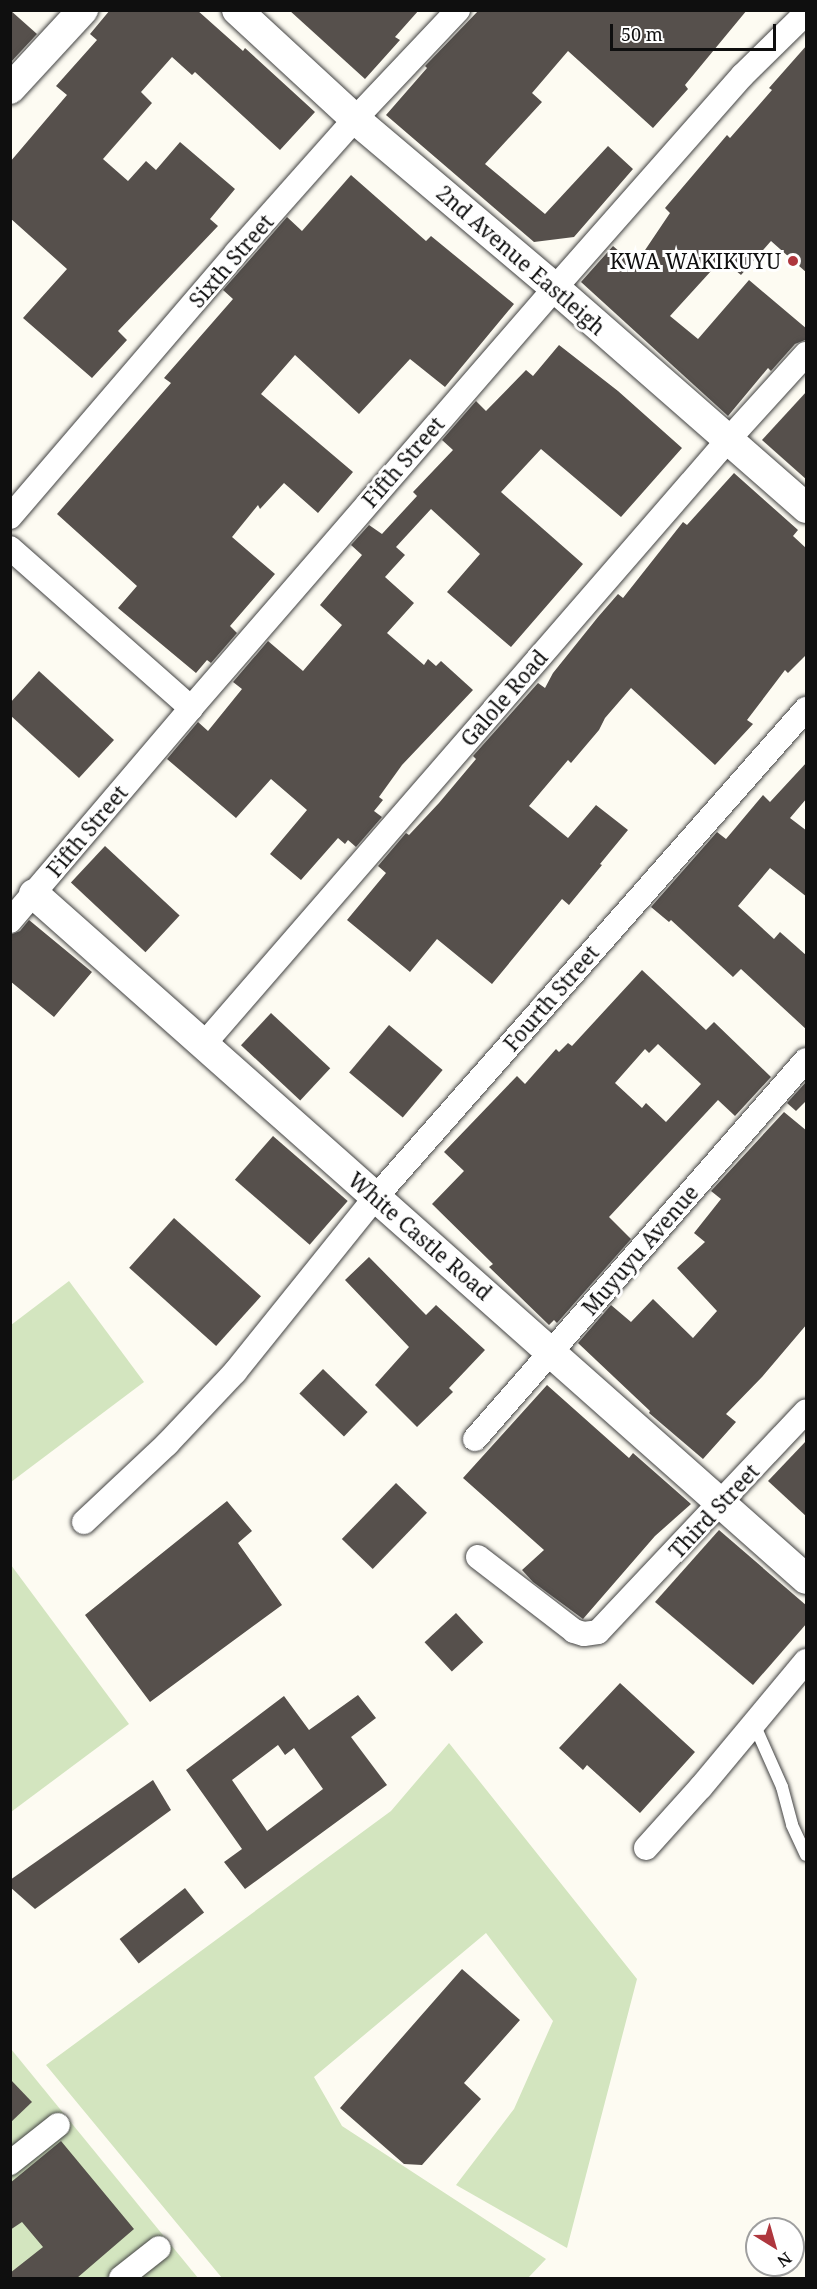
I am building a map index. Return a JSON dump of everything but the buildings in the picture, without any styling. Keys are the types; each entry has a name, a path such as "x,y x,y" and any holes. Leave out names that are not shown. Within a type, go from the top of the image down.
{"street":[{"path":"10,89 83,10"},
{"name":"2nd Avenue Eastleigh","path":"237,10 355,119 555,288 807,508"},
{"name":"Sixth Street","path":"10,517 355,119 458,10"},
{"name":"Fifth Street","path":"10,921 191,708 555,288 743,75 807,13"},
{"name":"Galole Road","path":"204,1044 729,440 807,354"},
{"path":"10,548 191,708"},
{"name":"Fourth Street","path":"84,1522 167,1444 236,1372 375,1198 807,709"},
{"name":"White Castle Road","path":"34,894 807,1579"},
{"name":"Muyuyu Avenue","path":"475,1439 807,1060"},
{"name":"Third Street","path":"478,1557 574,1631 584,1634 598,1632 723,1503 807,1411"},
{"path":"645,1848 807,1661"},
{"path":"10,2163 58,2125"},
{"path":"122,2278 159,2248"}],"lane":[{"path":"754,1724 782,1787 792,1825 807,1855"}],"green space":[{"path":"69,1281 144,1382 11,1482 11,1325"},
{"path":"11,1565 129,1724 11,1812"},
{"path":"449,1743 637,1979 567,2248 456,2185 514,2109 553,2021 486,1933 314,2077 342,2126 546,2259 528,2278 222,2278 46,2065 391,1811"},
{"path":"11,2049 198,2278 11,2278"}],"place":[{"name":"KWA WAKIKUYU","path":"793,261"}]}
